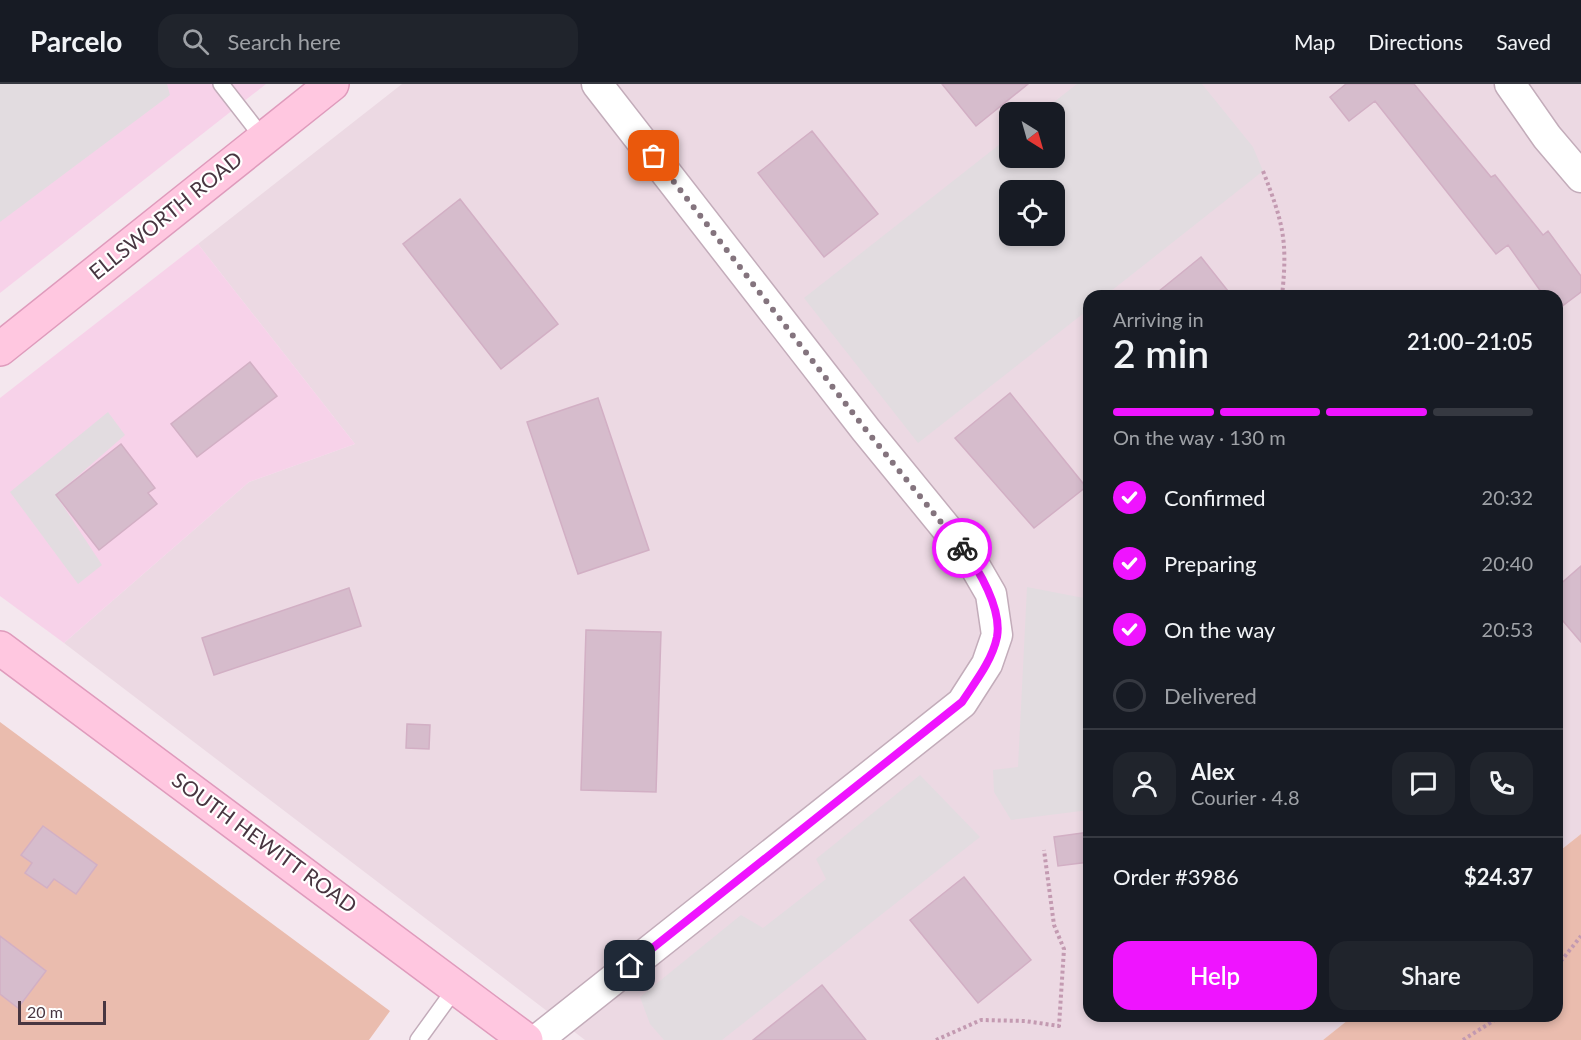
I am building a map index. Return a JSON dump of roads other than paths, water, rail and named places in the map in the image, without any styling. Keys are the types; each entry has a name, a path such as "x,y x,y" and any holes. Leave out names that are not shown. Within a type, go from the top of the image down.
{"main road":[{"name":"ELLSWORTH ROAD","path":"0,349 332,84"},
{"name":"SOUTH HEWITT ROAD","path":"0,648 457,986 526,1040"}],"street":[{"path":"537,1040 962,702 987,664 997,635 991,594 969,556 866,430 597,84"},
{"path":"1510,84 1547,137 1581,177"}],"lane":[{"path":"221,84 263,138"},
{"path":"418,1040 457,986"}]}
